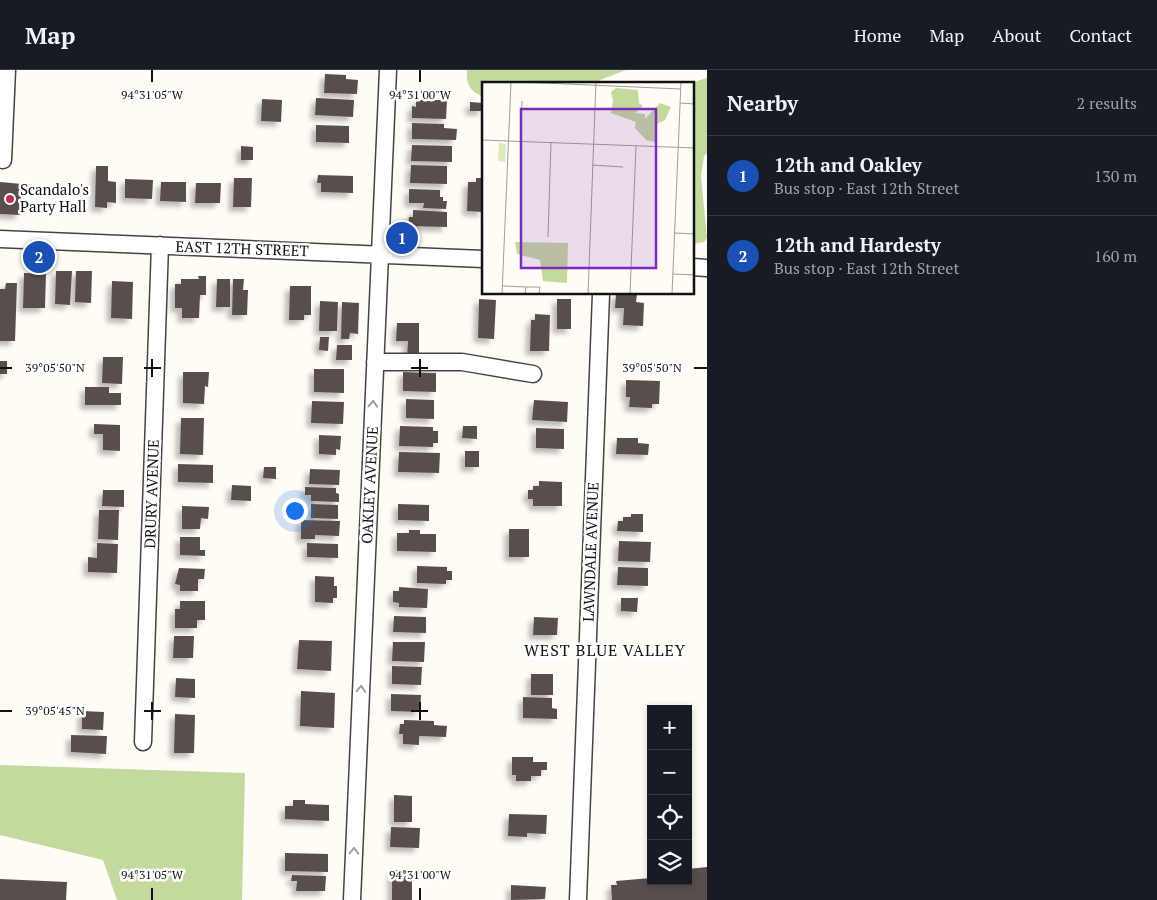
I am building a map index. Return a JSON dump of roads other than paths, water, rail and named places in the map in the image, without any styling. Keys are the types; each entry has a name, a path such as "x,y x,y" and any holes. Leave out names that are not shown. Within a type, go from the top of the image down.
{"street":[{"path":"3,160 6,70"},
{"name":"OAKLEY AVENUE","path":"352,900 388,70"},
{"name":"EAST 12TH STREET","path":"0,239 482,259"},
{"name":"DRURY AVENUE","path":"143,742 160,245"},
{"path":"694,267 707,268"},
{"name":"LAWNDALE AVENUE","path":"578,900 602,295"},
{"path":"375,362 462,362 533,374"}],"place":[{"name":"Scandalo's Party Hall","path":"10,199"},
{"name":"12th and Oakley","path":"402,238"},
{"name":"12th and Hardesty","path":"39,257"}],"district":[{"name":"WEST BLUE VALLEY","path":"605,650"}]}
